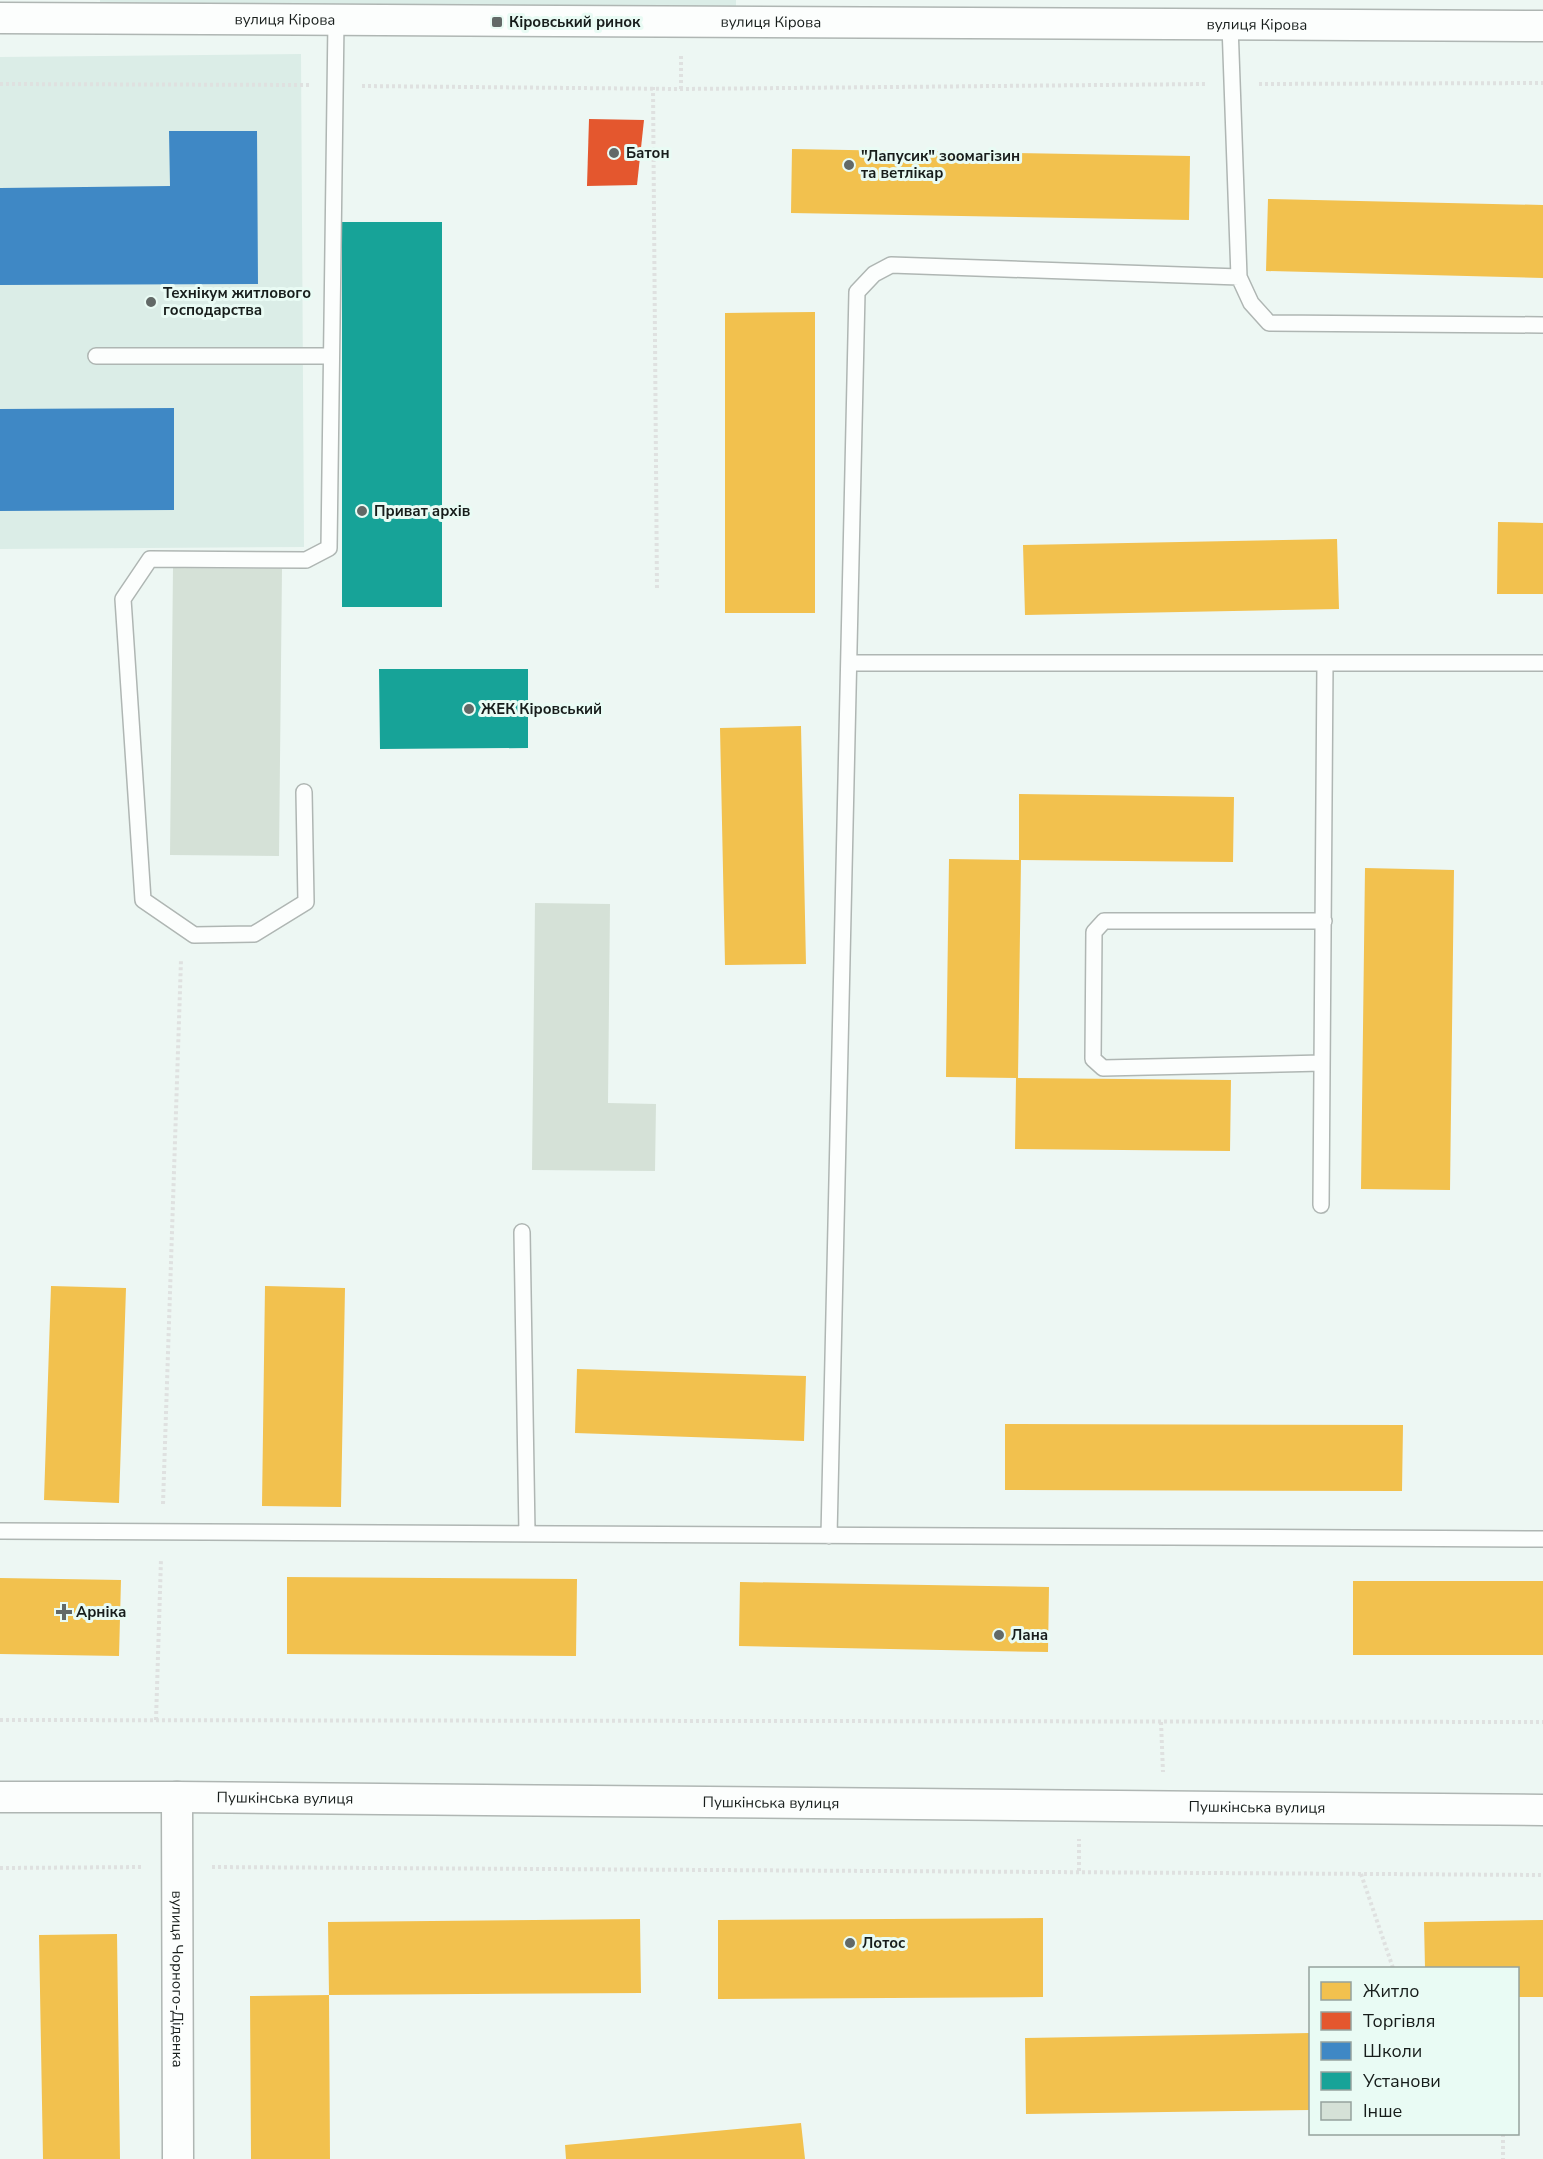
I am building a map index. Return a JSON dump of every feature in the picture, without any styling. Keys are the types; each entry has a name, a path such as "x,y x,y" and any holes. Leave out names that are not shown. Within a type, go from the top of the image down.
{"street":[{"name":"вулиця Кірова","path":"0,18 1543,26"},
{"name":"Пушкінська вулиця","path":"0,1797 1543,1810"},
{"name":"вулиця Чорного-Діденка","path":"177,1797 178,2159"}],"lane":[{"path":"304,792 306,902 254,934 194,934 143,900 123,599 150,559 306,560 329,548 336,21"},
{"path":"1230,25 1239,277 1251,303 1269,323 1543,325"},
{"path":"829,1536 857,292 874,274 891,264 1239,277"},
{"path":"96,357 331,356"},
{"path":"849,663 1543,663"},
{"path":"1321,1205 1325,663"},
{"path":"1322,1064 1102,1068 1093,1059 1094,932 1104,921 1324,921"},
{"path":"522,1232 527,1533"},
{"path":"0,1531 1543,1539"}],"path":[{"path":"681,88 1543,83"},
{"path":"653,87 657,590"},
{"path":"156,1720 181,956"},
{"path":"0,1720 1543,1722"},
{"path":"1161,1722 1164,1806"},
{"path":"0,1868 178,1866 1543,1875"},
{"path":"1361,1874 1393,1967"},
{"path":"1503,2135 1503,2159"}],"shaded area":[{"name":"Кіровський ринок","path":"100,0 736,0 736,9 100,8"},
{"name":"Технікум житлового господарства","path":"301,54 304,547 0,549 0,57"}],"building: Житло":[{"path":"792,149 1190,156 1189,220 791,213"},
{"path":"1268,199 1543,205 1543,278 1266,271"},
{"path":"815,312 815,613 725,613 725,313"},
{"path":"1498,522 1543,523 1543,594 1497,594"},
{"path":"1337,539 1339,609 1025,615 1023,545"},
{"path":"801,726 806,964 725,965 720,728"},
{"path":"1019,794 1234,797 1233,862 1021,860 1018,1078 1231,1080 1230,1151 1015,1149 1016,1078 946,1077 949,859 1019,860"},
{"path":"1365,868 1454,870 1450,1190 1361,1189"},
{"path":"51,1286 126,1288 119,1503 44,1500"},
{"path":"265,1286 345,1288 341,1507 262,1506"},
{"path":"577,1369 806,1376 804,1441 575,1433"},
{"path":"1005,1424 1403,1425 1402,1491 1005,1490"},
{"path":"287,1577 577,1579 576,1656 287,1654"},
{"path":"0,1578 121,1580 119,1656 0,1654"},
{"path":"1353,1581 1543,1581 1543,1655 1353,1655"},
{"path":"740,1582 1049,1587 1048,1652 739,1646"},
{"path":"1043,1918 1043,1997 718,1999 718,1920"},
{"path":"640,1919 641,1993 329,1995 328,1922"},
{"path":"1543,1920 1543,1997 1519,1997 1519,1967 1425,1967 1424,1922"},
{"path":"117,1934 120,2159 43,2159 39,1935"},
{"path":"329,1995 330,2159 251,2159 250,1996"},
{"path":"1309,2033 1309,2110 1026,2114 1025,2038"},
{"path":"801,2123 805,2159 566,2159 565,2145"}],"building: Торгівля":[{"name":"Батон","path":"589,119 644,120 637,185 587,186"}],"building: Школи":[{"path":"169,131 257,131 258,284 0,285 0,188 170,186"},
{"path":"174,408 174,510 0,511 0,409"}],"building: Установи":[{"path":"342,222 442,222 442,607 342,607"},
{"path":"379,669 528,669 528,748 380,749"}],"building: Інше":[{"path":"173,568 282,569 279,856 170,855"},
{"path":"535,903 610,904 608,1103 656,1104 655,1171 532,1170"}],"place":[{"name":"Кіровський ринок","path":"497,22"},
{"name":"Батон","path":"614,153"},
{"name":"\"Лапусик\" зоомагізин та ветлікар","path":"849,165"},
{"name":"Технікум житлового господарства","path":"151,302"},
{"name":"Приват архів","path":"362,511"},
{"name":"ЖЕК Кіровський","path":"469,709"},
{"name":"Арніка","path":"64,1612"},
{"name":"Лана","path":"999,1635"},
{"name":"Лотос","path":"850,1943"}]}
